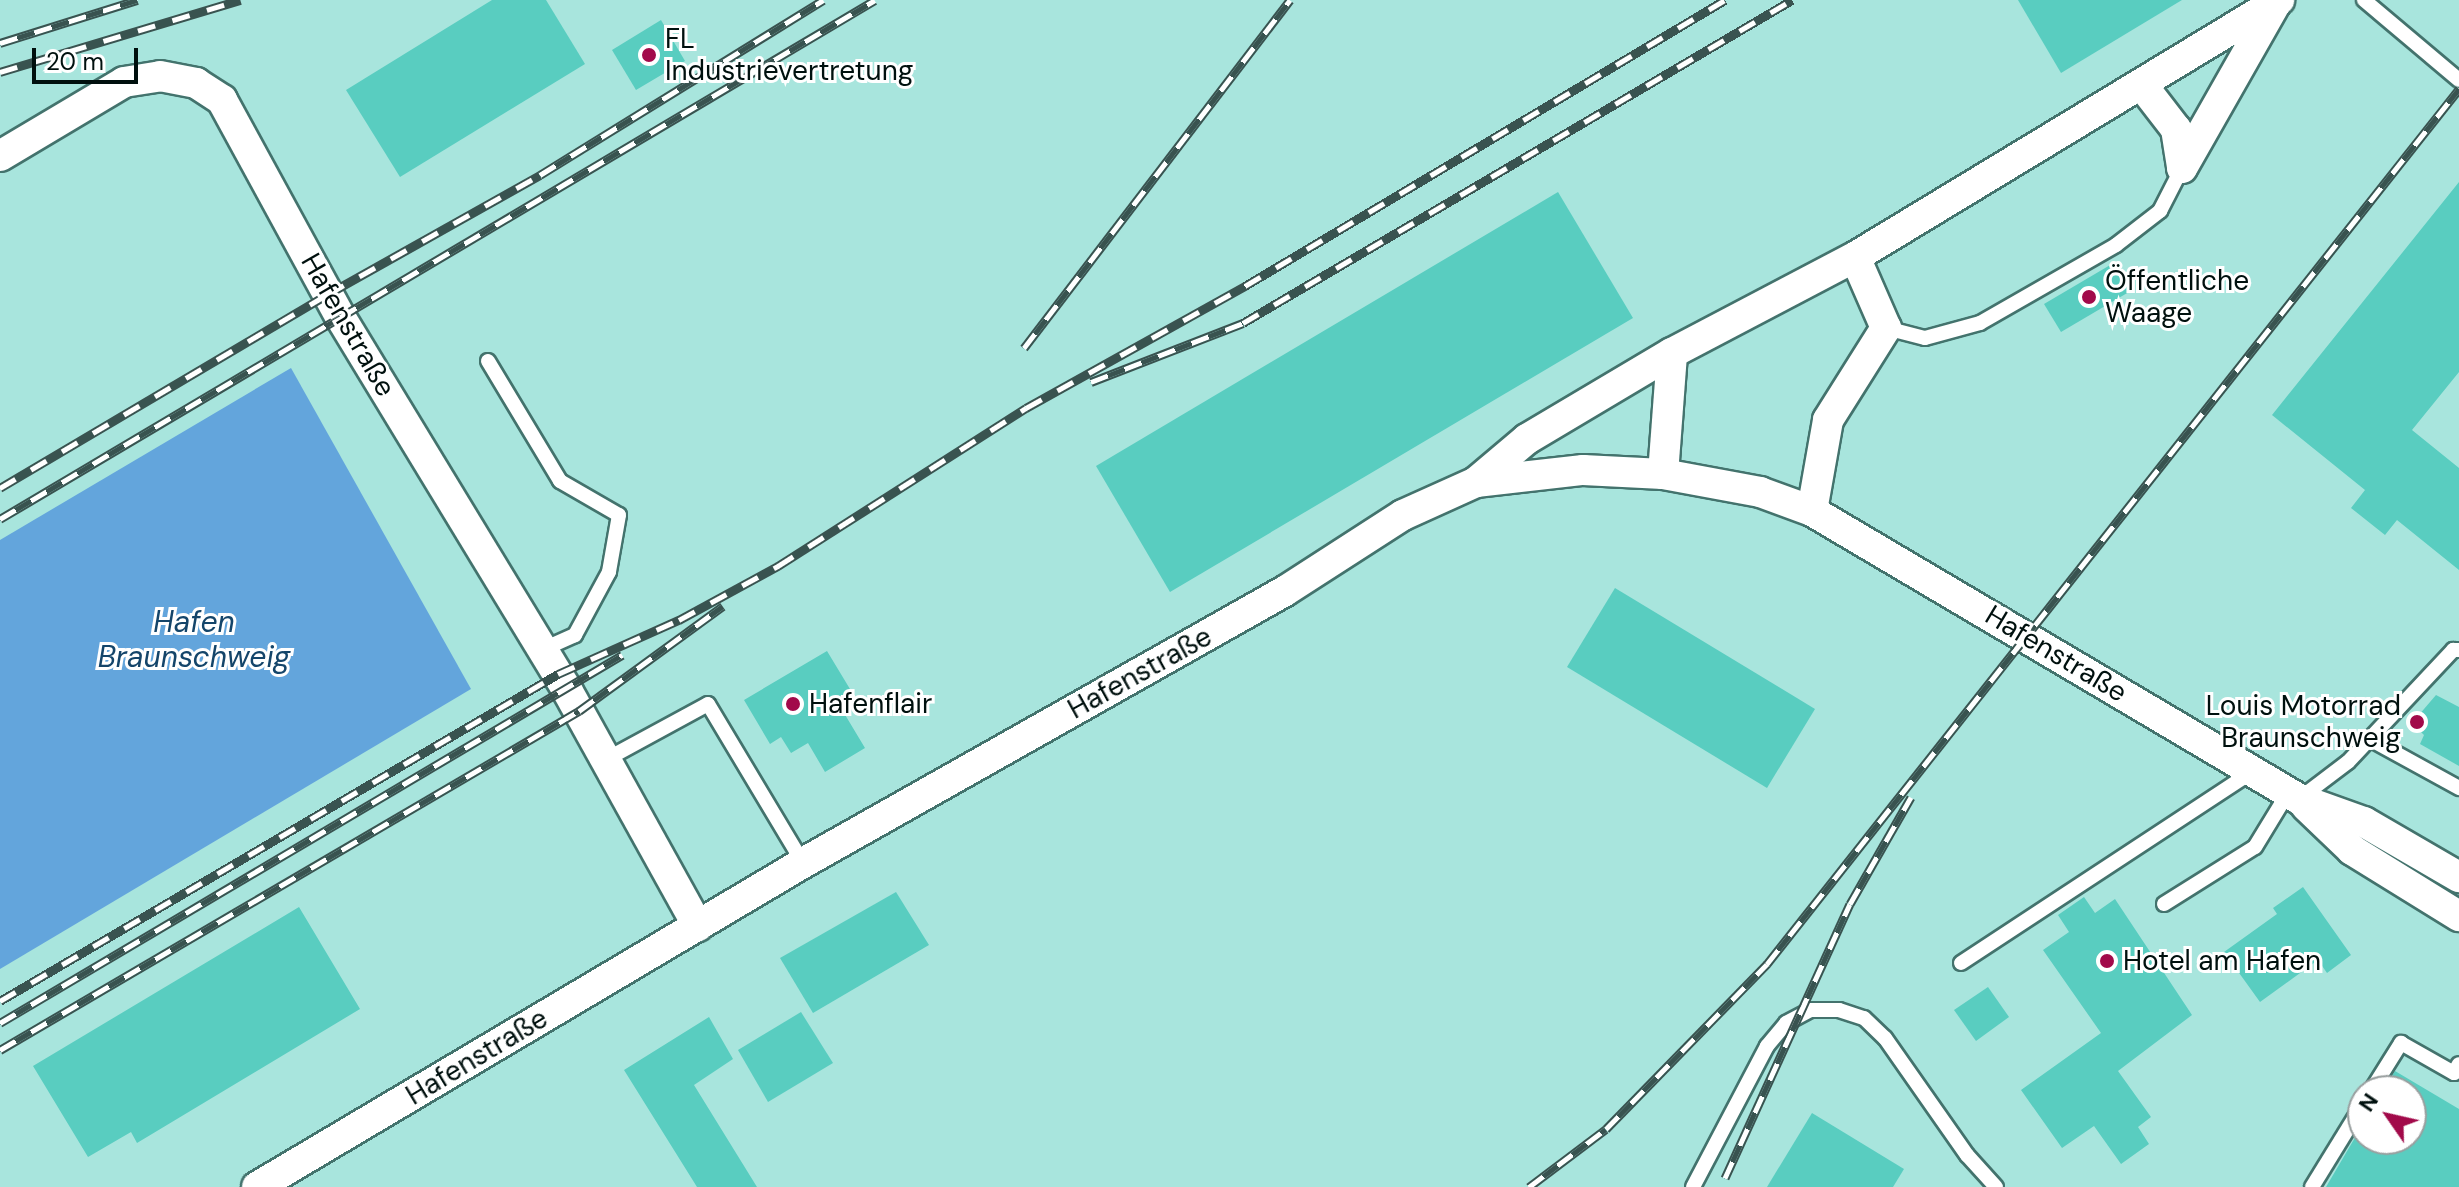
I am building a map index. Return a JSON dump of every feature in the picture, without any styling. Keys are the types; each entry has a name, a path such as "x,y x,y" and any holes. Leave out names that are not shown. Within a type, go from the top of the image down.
{"street":[{"name":"Hafenstraße","path":"257,1187 803,863 1285,591 1403,515 1476,482 1527,439 1672,353 1855,257 2278,1"},
{"name":"Hafenstraße","path":"2182,168 2278,1"},
{"name":"Hafenstraße","path":"0,156 124,82 160,76 196,83 222,100 341,318 543,649 698,926"},
{"path":"2142,85 2176,129 2182,168"},
{"path":"1812,511 1828,420 1886,328 1855,257"},
{"path":"1663,474 1672,353"},
{"name":"Hafenstraße","path":"1476,482 1583,470 1663,474 1760,492 1812,511 2293,796 2352,850 2459,916"},
{"name":"Hafenstraße","path":"2293,796 2364,822 2459,877"}],"lane":[{"path":"2364,0 2459,80"},
{"path":"1886,328 1925,338 1980,323 2116,245 2160,211 2182,168"},
{"path":"488,361 560,481 619,515 609,572 575,635 543,649"},
{"path":"2164,904 2255,847 2293,796 2348,762 2453,650 2459,650"},
{"path":"605,760 708,704 803,863"},
{"path":"2370,739 2459,788"},
{"path":"1961,963 2252,771"},
{"path":"1693,1187 1767,1046 1786,1023 1810,1010 1839,1010 1864,1018 1885,1038 1967,1155 1996,1187"},
{"path":"2381,1075 2401,1043 2454,1073 2459,1064"},
{"path":"2312,1187 2347,1130"}],"shaded area":[{"path":"0,0 2459,0 2459,1187 0,1187"}],"water":[{"name":"Hafen Braunschweig","path":"291,368 471,689 0,969 0,540"}],"building":[{"path":"492,0 546,0 585,64 400,177 346,90"},
{"path":"2018,0 2182,0 2061,73"},
{"name":"FL Industrievertretung","path":"661,20 685,61 636,90 612,50"},
{"path":"2459,182 2459,372 2412,430 2459,468 2459,570 2397,520 2385,535 2351,508 2365,490 2272,415"},
{"path":"1558,192 1633,318 1170,592 1096,466"},
{"name":"Öffentliche Waage","path":"2117,261 2134,289 2061,332 2044,304"},
{"path":"1615,588 1815,709 1767,788 1567,667"},
{"path":"827,651 853,694 838,703 865,748 825,772 808,743 791,753 781,737 770,744 744,700"},
{"path":"2436,695 2459,707 2459,766 2420,744 2424,735 2412,723"},
{"path":"2303,887 2351,955 2327,973 2318,960 2260,1002 2224,952 2277,914 2273,908"},
{"path":"896,892 929,945 813,1013 780,958"},
{"path":"2084,897 2095,913 2115,899 2192,1015 2118,1071 2151,1117 2138,1127 2149,1144 2121,1164 2094,1126 2062,1148 2021,1090 2101,1033 2043,950 2069,932 2058,915"},
{"path":"299,907 360,1009 137,1143 131,1132 88,1157 33,1066"},
{"path":"1988,987 2009,1017 1976,1041 1954,1010"},
{"path":"801,1012 833,1063 768,1102 738,1050"},
{"path":"709,1017 733,1059 694,1085 757,1187 697,1187 624,1070"},
{"path":"2427,1090 2459,1109 2459,1187 2326,1187 2347,1151 2347,1155 2427,1155"},
{"path":"1812,1113 1904,1169 1893,1187 1767,1187"}],"railway":[{"path":"0,43 137,0"},
{"path":"0,72 240,0"},
{"path":"0,488 328,294 540,175 823,0"},
{"path":"0,519 875,0"},
{"path":"1024,348 1290,0"},
{"path":"0,1001 558,674 679,620 778,566 1026,408 1245,286 1725,0"},
{"path":"1091,382 1243,323 1792,0"},
{"path":"1529,1187 1606,1129 1767,964 2459,89"},
{"path":"0,1050 579,711 723,606"},
{"path":"0,1023 622,655"},
{"path":"1725,1178 1850,904 1911,797"}],"place":[{"name":"FL Industrievertretung","path":"649,55"},
{"name":"Öffentliche Waage","path":"2089,297"},
{"name":"Hafenflair","path":"793,704"},
{"name":"Louis Motorrad Braunschweig","path":"2417,722"},
{"name":"Hotel am Hafen","path":"2107,961"}]}
